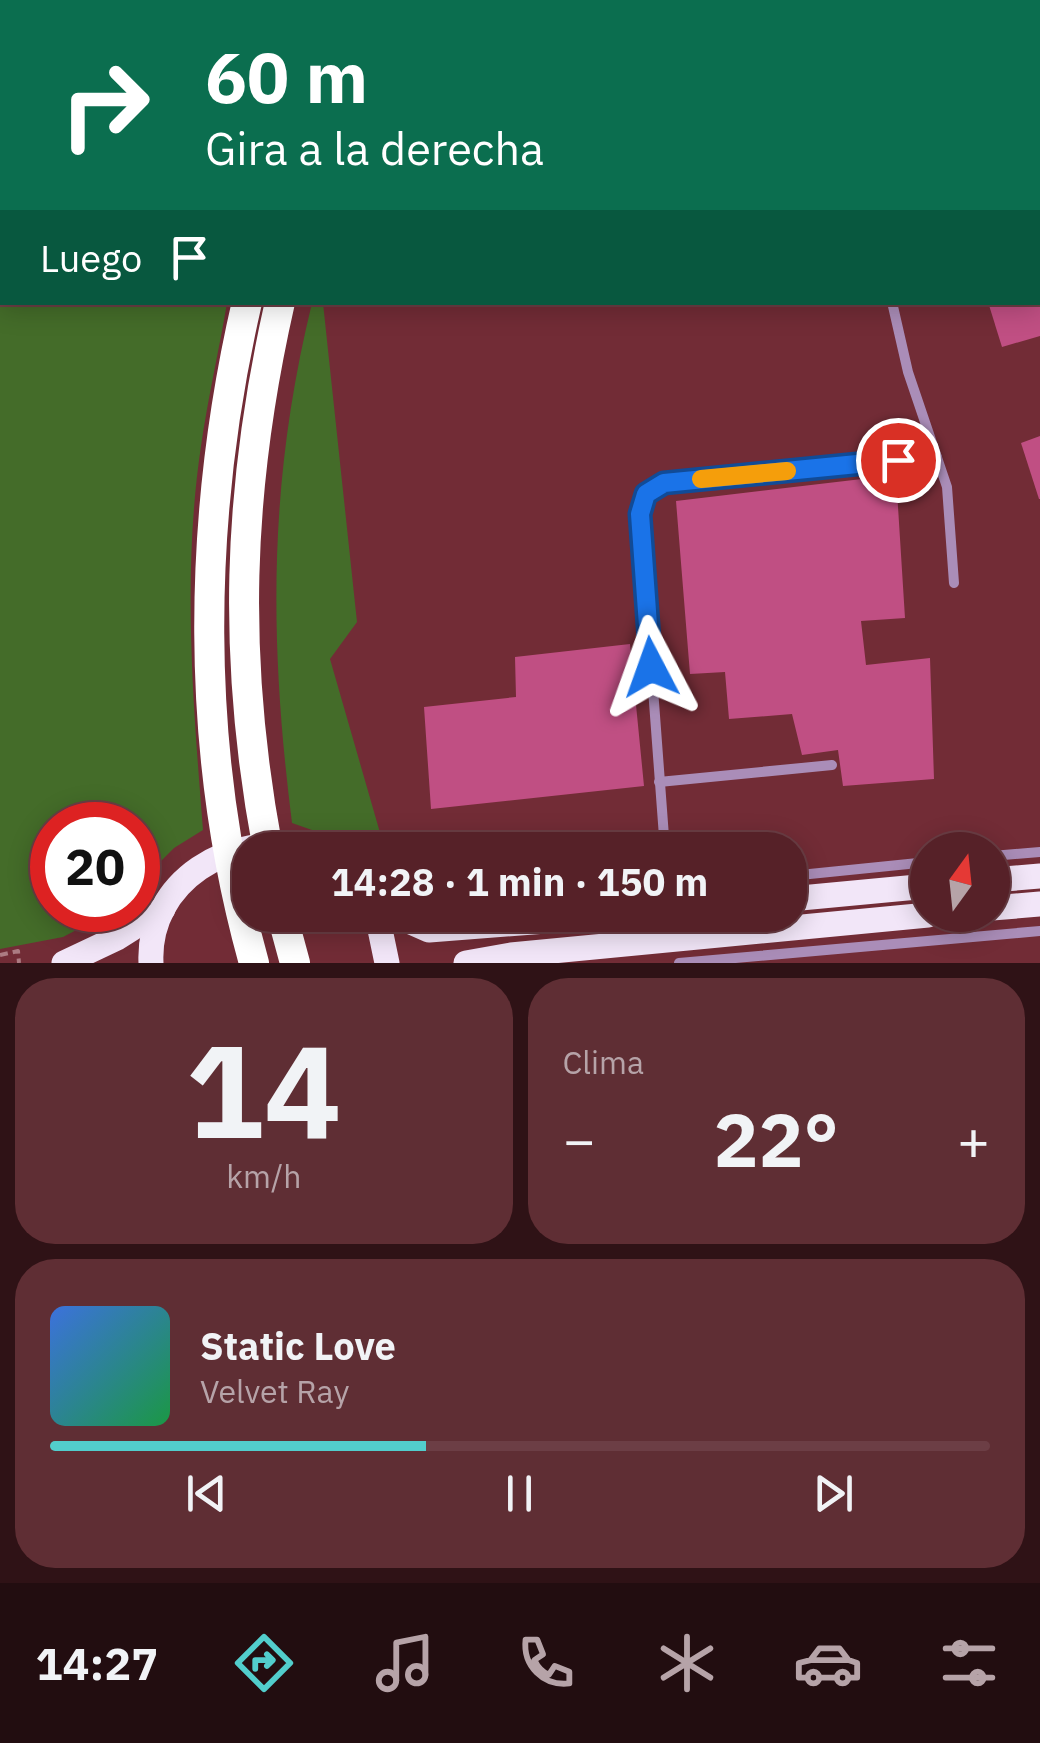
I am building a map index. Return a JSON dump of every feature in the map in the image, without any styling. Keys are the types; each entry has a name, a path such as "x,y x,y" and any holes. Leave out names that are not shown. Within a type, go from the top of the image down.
{"highway":[{"path":"246,305 215,478 209,605 211,700 220,796 238,908 254,963"},
{"path":"265,832 257,792 241,604 247,490 263,378 279,305"},
{"path":"251,724 263,494 279,377 295,305"},
{"path":"287,932 295,963"}],"main road":[{"path":"151,963 163,909 185,878 218,855 232,851"},
{"path":"1010,878 1040,876"},
{"path":"807,897 910,888"},
{"path":"1010,906 1040,904"},
{"path":"64,963 163,909"},
{"path":"466,963 511,955 910,916"},
{"path":"381,932 387,963"}],"lane":[{"path":"893,305 908,372 947,488 954,583"},
{"path":"663,832 640,514 646,494 664,483 937,457"},
{"path":"659,782 832,764"},
{"path":"1010,854 1040,852"},
{"path":"807,874 910,864"},
{"path":"679,963 1040,931"}],"path":[{"path":"0,955 18,951 20,963"}],"green space":[{"path":"0,305 227,305 201,446 192,542 193,686 203,830 160,862 160,802 30,802 30,932 73,932 0,949"},
{"path":"312,305 323,305 357,622 330,659 380,832 318,832 292,823 277,626 280,498 287,434"}],"building":[{"path":"989,305 1040,305 1040,336 1002,347"},
{"path":"1040,436 1040,499 1039,499 1021,443"},
{"path":"896,475 905,618 861,621 866,665 930,658 934,779 843,786 838,750 802,755 792,714 729,719 725,672 690,674 676,501"},
{"path":"630,644 644,786 431,809 424,707 516,697 515,657"}],"slow traffic":[{"path":"701,479 787,471"}],"route":[{"path":"651,667 640,514 646,494 664,483 898,460"}]}
